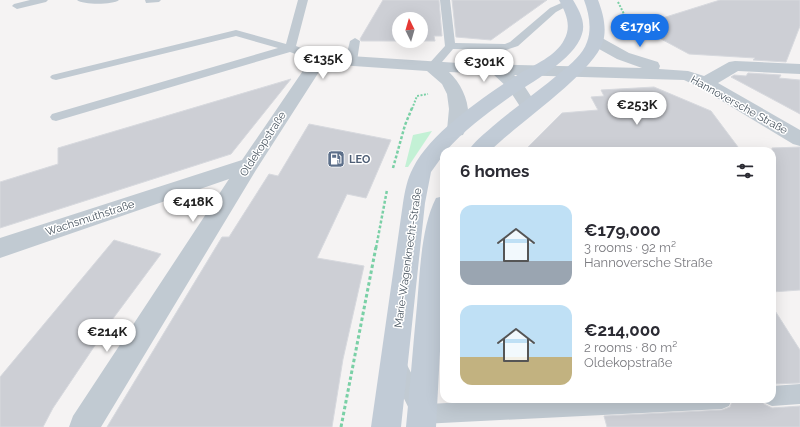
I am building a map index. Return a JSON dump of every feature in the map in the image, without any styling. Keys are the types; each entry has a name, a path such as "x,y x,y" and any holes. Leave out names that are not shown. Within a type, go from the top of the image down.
{"street":[{"path":"482,147 491,137 572,71 592,50 596,41 596,22 591,0"},
{"path":"319,59 432,67 537,70 557,56 572,41 576,32 576,20 567,1"},
{"name":"Hannoversche Straße","path":"596,41 623,56 676,74"},
{"path":"557,56 559,61 564,66 572,71"},
{"name":"Oldekopstraße","path":"84,427 249,165 319,59"},
{"path":"705,83 735,66 800,69"},
{"path":"432,67 446,78 454,88 459,101 459,113 456,130"},
{"path":"497,69 515,85 529,106"},
{"name":"Hannoversche Straße","path":"537,70 676,74 688,76 705,83 800,139"},
{"name":"Marie-Wagenknecht-Straße","path":"386,427 414,203 424,167 433,153 456,130 537,70"},
{"name":"Wachsmuthstraße","path":"0,248 249,165"},
{"path":"421,421 432,275 436,236 440,220"}],"lane":[{"path":"18,6 43,0"},
{"path":"82,0 114,0"},
{"path":"290,48 303,0"},
{"path":"432,67 450,46 445,0"},
{"path":"450,46 506,47 514,44 554,10 567,1"},
{"path":"56,78 207,39 236,33 290,48 319,59"},
{"path":"351,61 355,41"},
{"path":"56,117 290,48"},
{"path":"394,360 421,421 667,403"},
{"path":"776,396 800,394"}],"green space":[{"path":"432,131 408,167 405,167 413,135"}],"building":[{"path":"383,0 439,0 442,36 434,36 435,41 428,41 428,12 392,12 392,41 361,41 360,39"},
{"path":"452,0 547,0 491,40 456,37"},
{"path":"720,0 800,0 800,26 786,62 753,60 755,58 689,54 637,26"},
{"path":"748,73 781,75 779,78 800,80 800,114 731,77 734,75 746,76"},
{"path":"291,79 231,154 0,228 0,182 58,164 58,148"},
{"path":"654,87 711,111 738,147 528,147 562,113 598,110 591,97 604,96 601,90"},
{"path":"309,124 391,140 366,198 347,194 317,258 364,266 343,359 332,427 107,427 222,237 229,237 269,174 278,176"},
{"path":"800,147 800,290 776,292 776,148"},
{"path":"114,240 161,254 112,320 53,408 43,427 0,427 0,377"},
{"path":"776,312 800,350 800,383 776,384"},
{"path":"732,403 764,403 772,408 800,406 800,427 607,427 604,416 722,410 730,407"}],"place":[{"name":"LEO","path":"336,159"}]}
